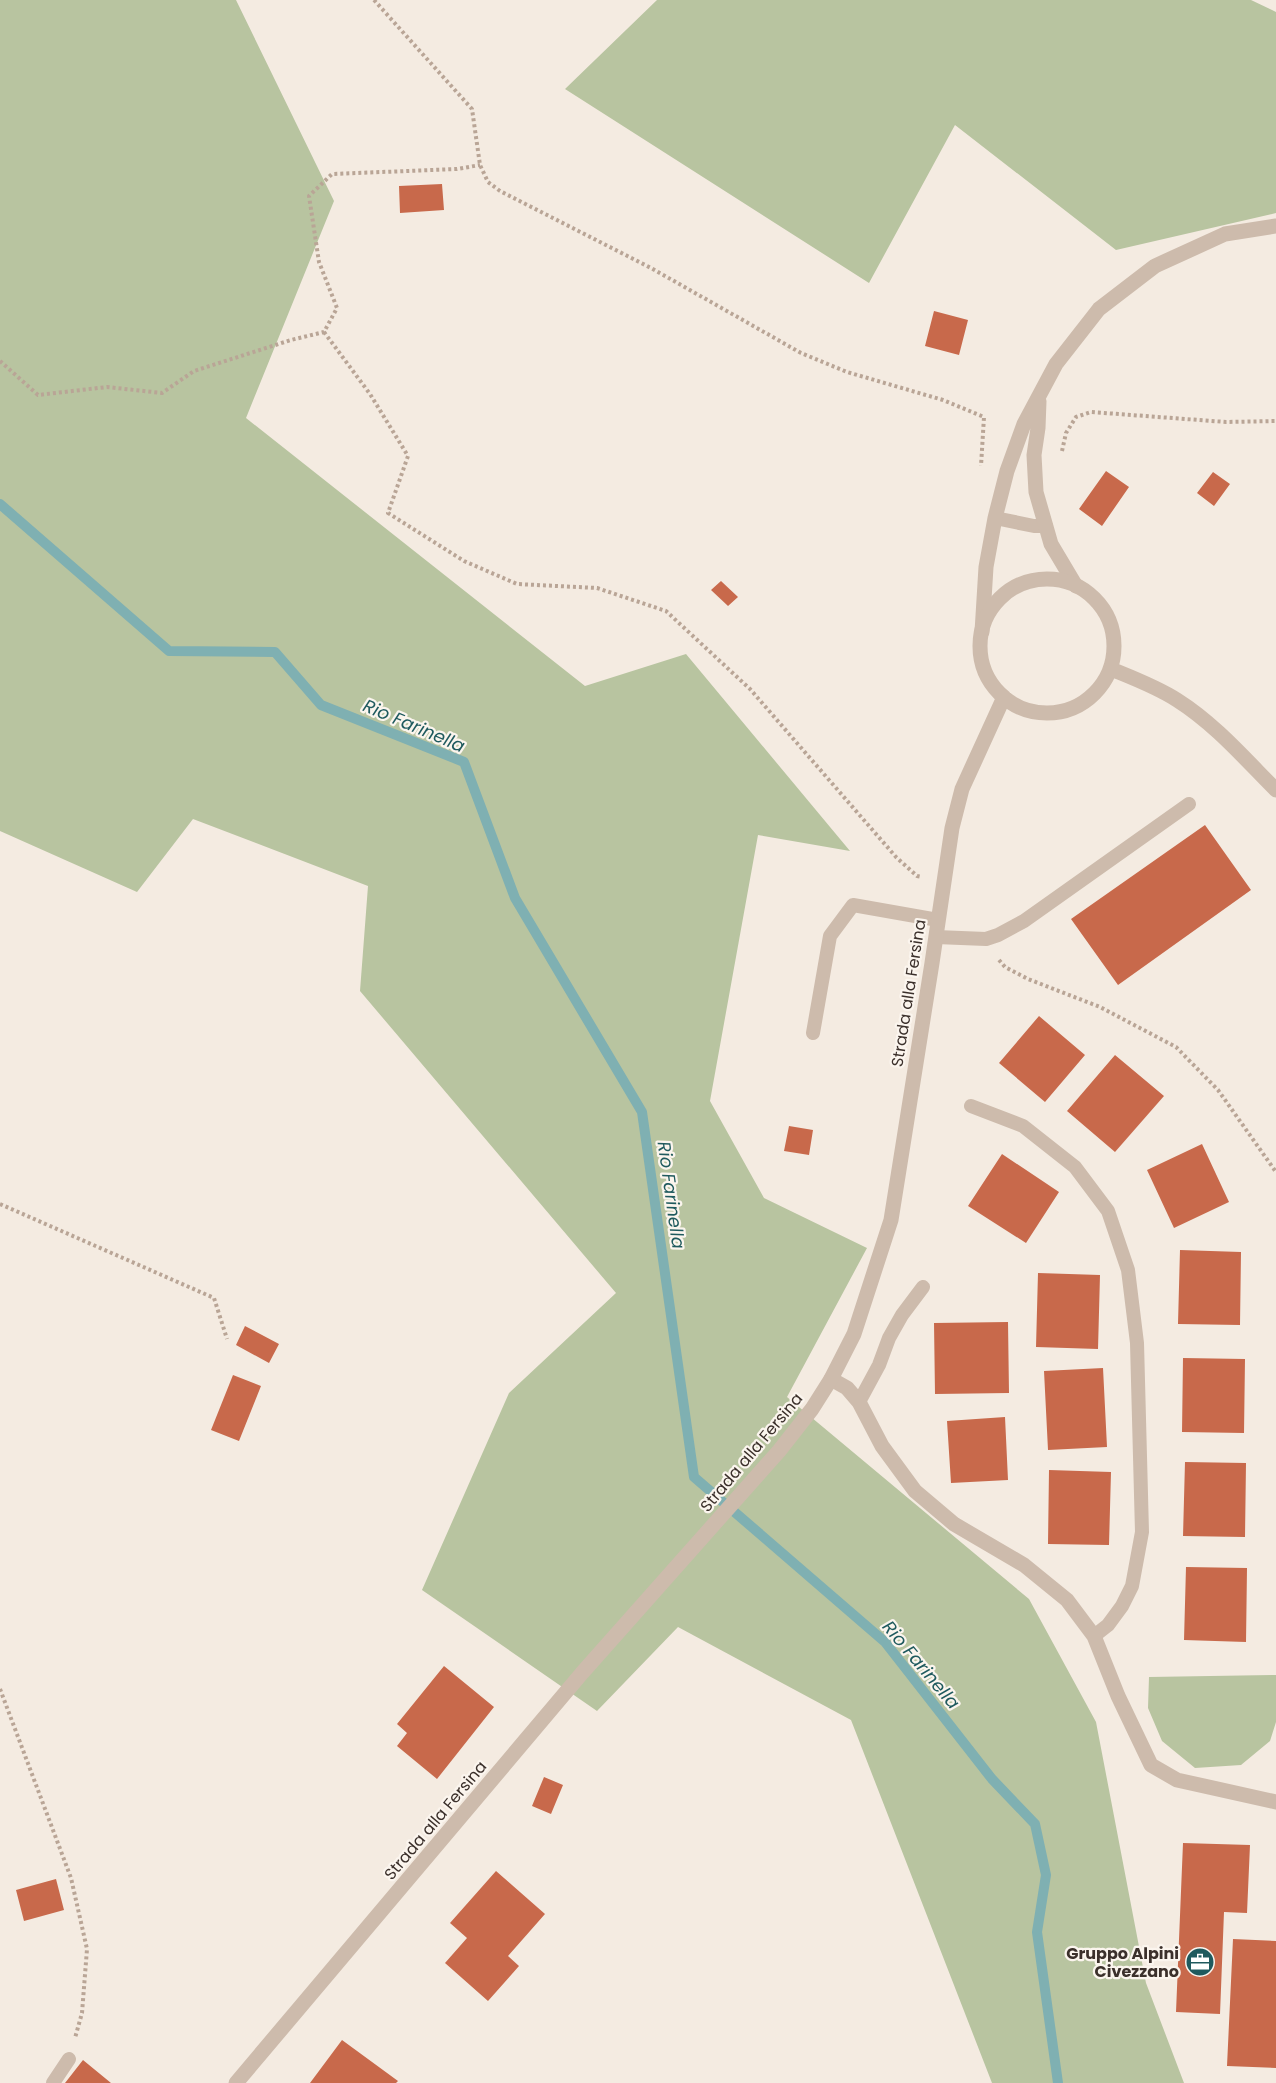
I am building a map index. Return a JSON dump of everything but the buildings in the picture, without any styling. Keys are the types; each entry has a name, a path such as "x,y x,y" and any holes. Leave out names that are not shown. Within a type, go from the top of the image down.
{"street":[{"path":"982,632 989,613 1001,597 1018,586 1037,580 1057,580 1076,586 1096,600 1109,621 1115,645 1111,669 1097,692 1077,707 1052,714 1027,710 1004,698 992,684 984,668 980,649 986,567 1007,471 1024,424 1056,364 1099,309 1155,267 1225,234 1276,226"},
{"path":"1039,398 1034,455 1036,492 1052,544 1076,586"},
{"path":"1111,669 1177,700 1211,725 1276,790"},
{"name":"Strada alla Fersina","path":"236,2083 582,1673 779,1451 831,1379 854,1334 891,1220 952,828 962,789 1004,698"},
{"path":"831,1379 847,1388 859,1402 882,1446 915,1491 954,1524 1024,1565 1067,1600 1094,1636 1122,1705 1151,1765 1178,1780 1276,1802"}],"lane":[{"path":"995,518 1034,526 1046,526"},
{"path":"936,937 986,939 998,935 1024,921 1189,804"},
{"path":"813,1033 830,936 853,904 938,920"},
{"path":"971,1106 1023,1126 1075,1167 1108,1211 1128,1270 1137,1343 1142,1532 1132,1586 1122,1606 1108,1625 1094,1636"},
{"path":"859,1402 879,1365 889,1338 902,1315 923,1287"},
{"path":"52,2083 69,2059"}],"path":[{"path":"374,0 472,110 480,165 488,182 500,191 651,268 801,353 847,372 943,400 984,417 981,446"},
{"path":"0,361 38,395 107,387 162,393 194,370 324,332 337,308 319,262 309,196 332,174 457,169 480,165"},
{"path":"324,332 370,394 408,456 388,513 464,561 517,584 597,588 666,611 750,689 896,857 917,876 943,882"},
{"path":"1062,454 1065,433 1076,417 1092,412 1226,422 1276,421"},
{"path":"986,939 1005,968 1100,1007 1176,1047 1218,1090 1276,1172"},
{"path":"0,1204 214,1298 227,1339"},
{"path":"0,1689 71,1878 87,1949 82,2013 69,2059"}],"green space":[{"path":"0,0 236,0 334,201 246,418 585,686 686,654 850,851 758,835 710,1101 764,1198 867,1248 787,1397 1029,1599 1096,1722 1146,1983 1184,2083 992,2083 851,1720 678,1627 597,1711 422,1590 509,1393 616,1293 360,991 368,886 193,819 137,892 0,831"},
{"path":"657,0 1251,0 1276,12 1276,213 1116,250 955,125 869,283 565,89"},
{"path":"1276,1675 1276,1722 1270,1741 1241,1765 1195,1768 1162,1741 1148,1708 1149,1677"}],"waterway":[{"name":"Rio Farinella","path":"0,504 169,651 275,652 321,705 464,762 515,898 642,1112 694,1477 885,1642 992,1779 1035,1824 1046,1875 1037,1932 1058,2083"}],"place":[{"name":"Gruppo Alpini Civezzano","path":"1200,1962"}]}
